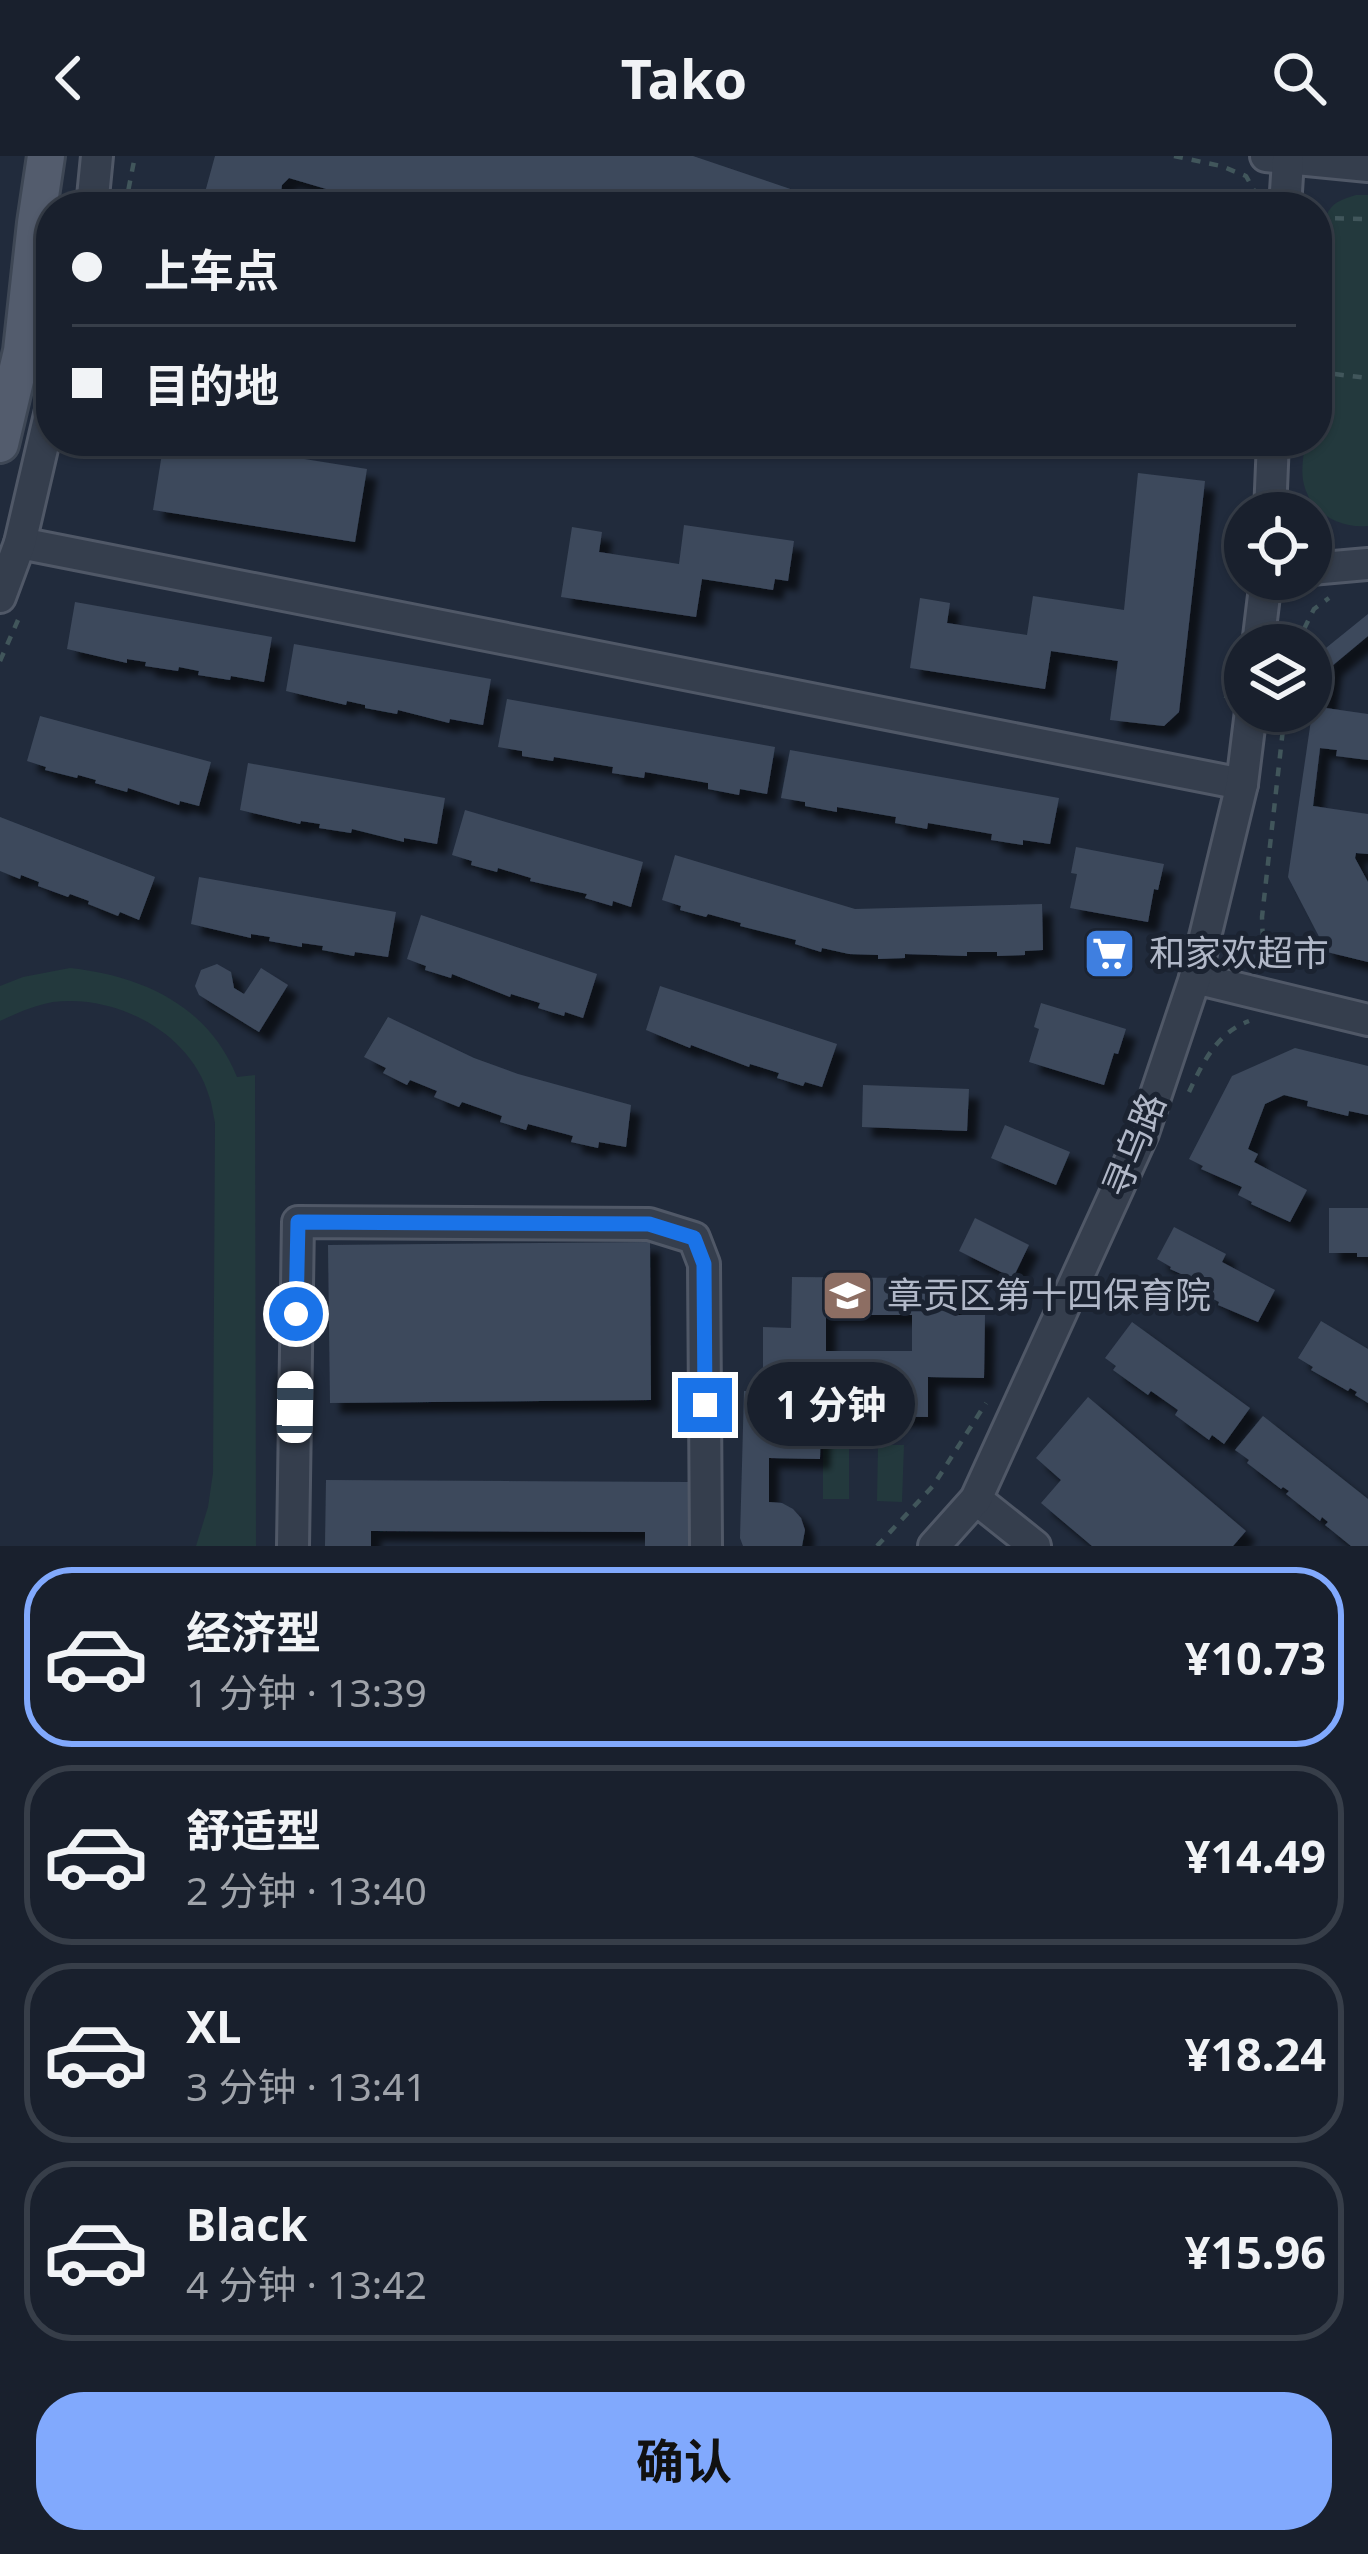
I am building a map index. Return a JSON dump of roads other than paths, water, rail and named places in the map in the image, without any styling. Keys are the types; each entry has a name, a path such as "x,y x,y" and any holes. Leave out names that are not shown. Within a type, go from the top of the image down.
{"main road":[{"path":"41,192 46,156"},
{"path":"0,443 22,351 36,223"}],"street":[{"path":"94,192 98,156"},
{"path":"1273,192 1277,158 1368,166"},
{"path":"0,597 20,543 40,456"},
{"path":"1271,492 1272,456"},
{"path":"20,543 1242,784"},
{"path":"1332,567 1368,564"},
{"name":"寻乌路","path":"934,1546 976,1499 1143,1133 1196,979 1242,784 1238,732"},
{"path":"1196,979 1368,1020"},
{"path":"292,1546 298,1222 649,1224 694,1238 704,1264 706,1546"},
{"path":"976,1499 1035,1546"}],"place":[{"name":"和家欢超市","path":"1110,953"},
{"name":"章贡区第十四保育院","path":"848,1295"}]}
